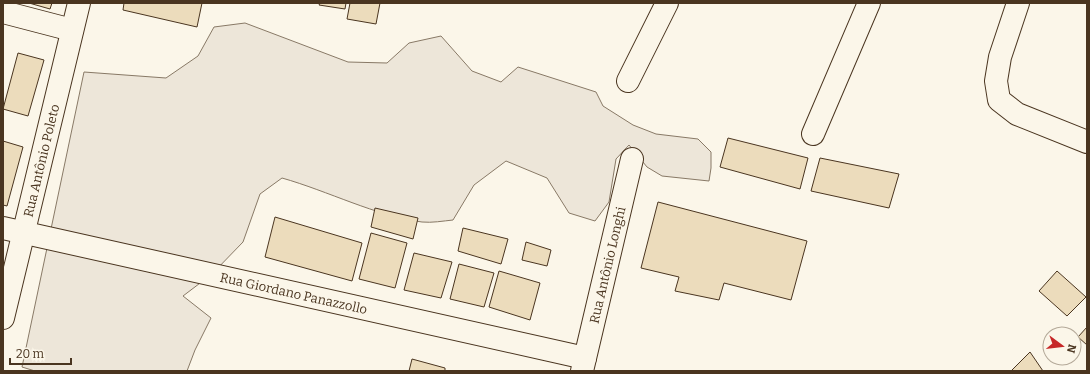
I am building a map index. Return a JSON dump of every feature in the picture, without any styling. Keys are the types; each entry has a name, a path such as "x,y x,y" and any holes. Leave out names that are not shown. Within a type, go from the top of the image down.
{"street":[{"name":"Rua Antônio Poleto","path":"3,318 79,3"},
{"path":"628,81 667,3"},
{"path":"813,134 868,3"},
{"path":"1018,3 1000,57 996,81 999,100 1017,114 1087,142"},
{"path":"3,12 72,30"},
{"name":"Rua Antônio Longhi","path":"584,365 632,159"},
{"name":"Rua Giordano Panazzollo","path":"3,228 584,365"}],"shaded area":[{"path":"245,23 348,62 387,63 409,43 441,36 472,71 501,82 518,67 596,92 603,106 633,125 656,134 698,139 711,152 709,181 662,176 647,167 629,145 616,159 609,202 595,221 569,213 547,178 506,161 474,185 453,220 422,222 405,219 370,209 282,178 260,194 243,242 212,274 183,296 211,318 195,350 187,371 35,371 22,367 84,72 166,78 198,56 214,27"}],"building":[{"path":"29,3 52,3 50,9"},
{"path":"124,3 202,3 197,27 123,10"},
{"path":"320,3 346,3 345,9 319,5"},
{"path":"350,3 380,3 376,24 347,19"},
{"path":"18,53 44,60 28,116 3,109"},
{"path":"728,138 808,158 800,189 720,167"},
{"path":"3,141 23,147 7,206 3,205"},
{"path":"820,158 899,174 889,208 811,191"},
{"path":"658,202 807,241 791,300 724,283 719,300 675,291 679,277 641,268"},
{"path":"375,208 418,218 413,239 371,227"},
{"path":"275,217 362,243 352,281 265,257"},
{"path":"463,228 508,239 501,264 458,251"},
{"path":"371,233 407,243 395,288 359,279"},
{"path":"526,242 551,250 547,266 522,260"},
{"path":"414,253 452,262 441,298 404,290"},
{"path":"459,264 494,273 484,307 450,299"},
{"path":"499,271 540,283 530,320 489,307"},
{"path":"1057,271 1086,297 1067,316 1039,291"},
{"path":"1087,327 1087,345 1082,341 1082,333"},
{"path":"1030,352 1043,371 1011,371"},
{"path":"412,359 445,368 445,371 409,371"}]}
